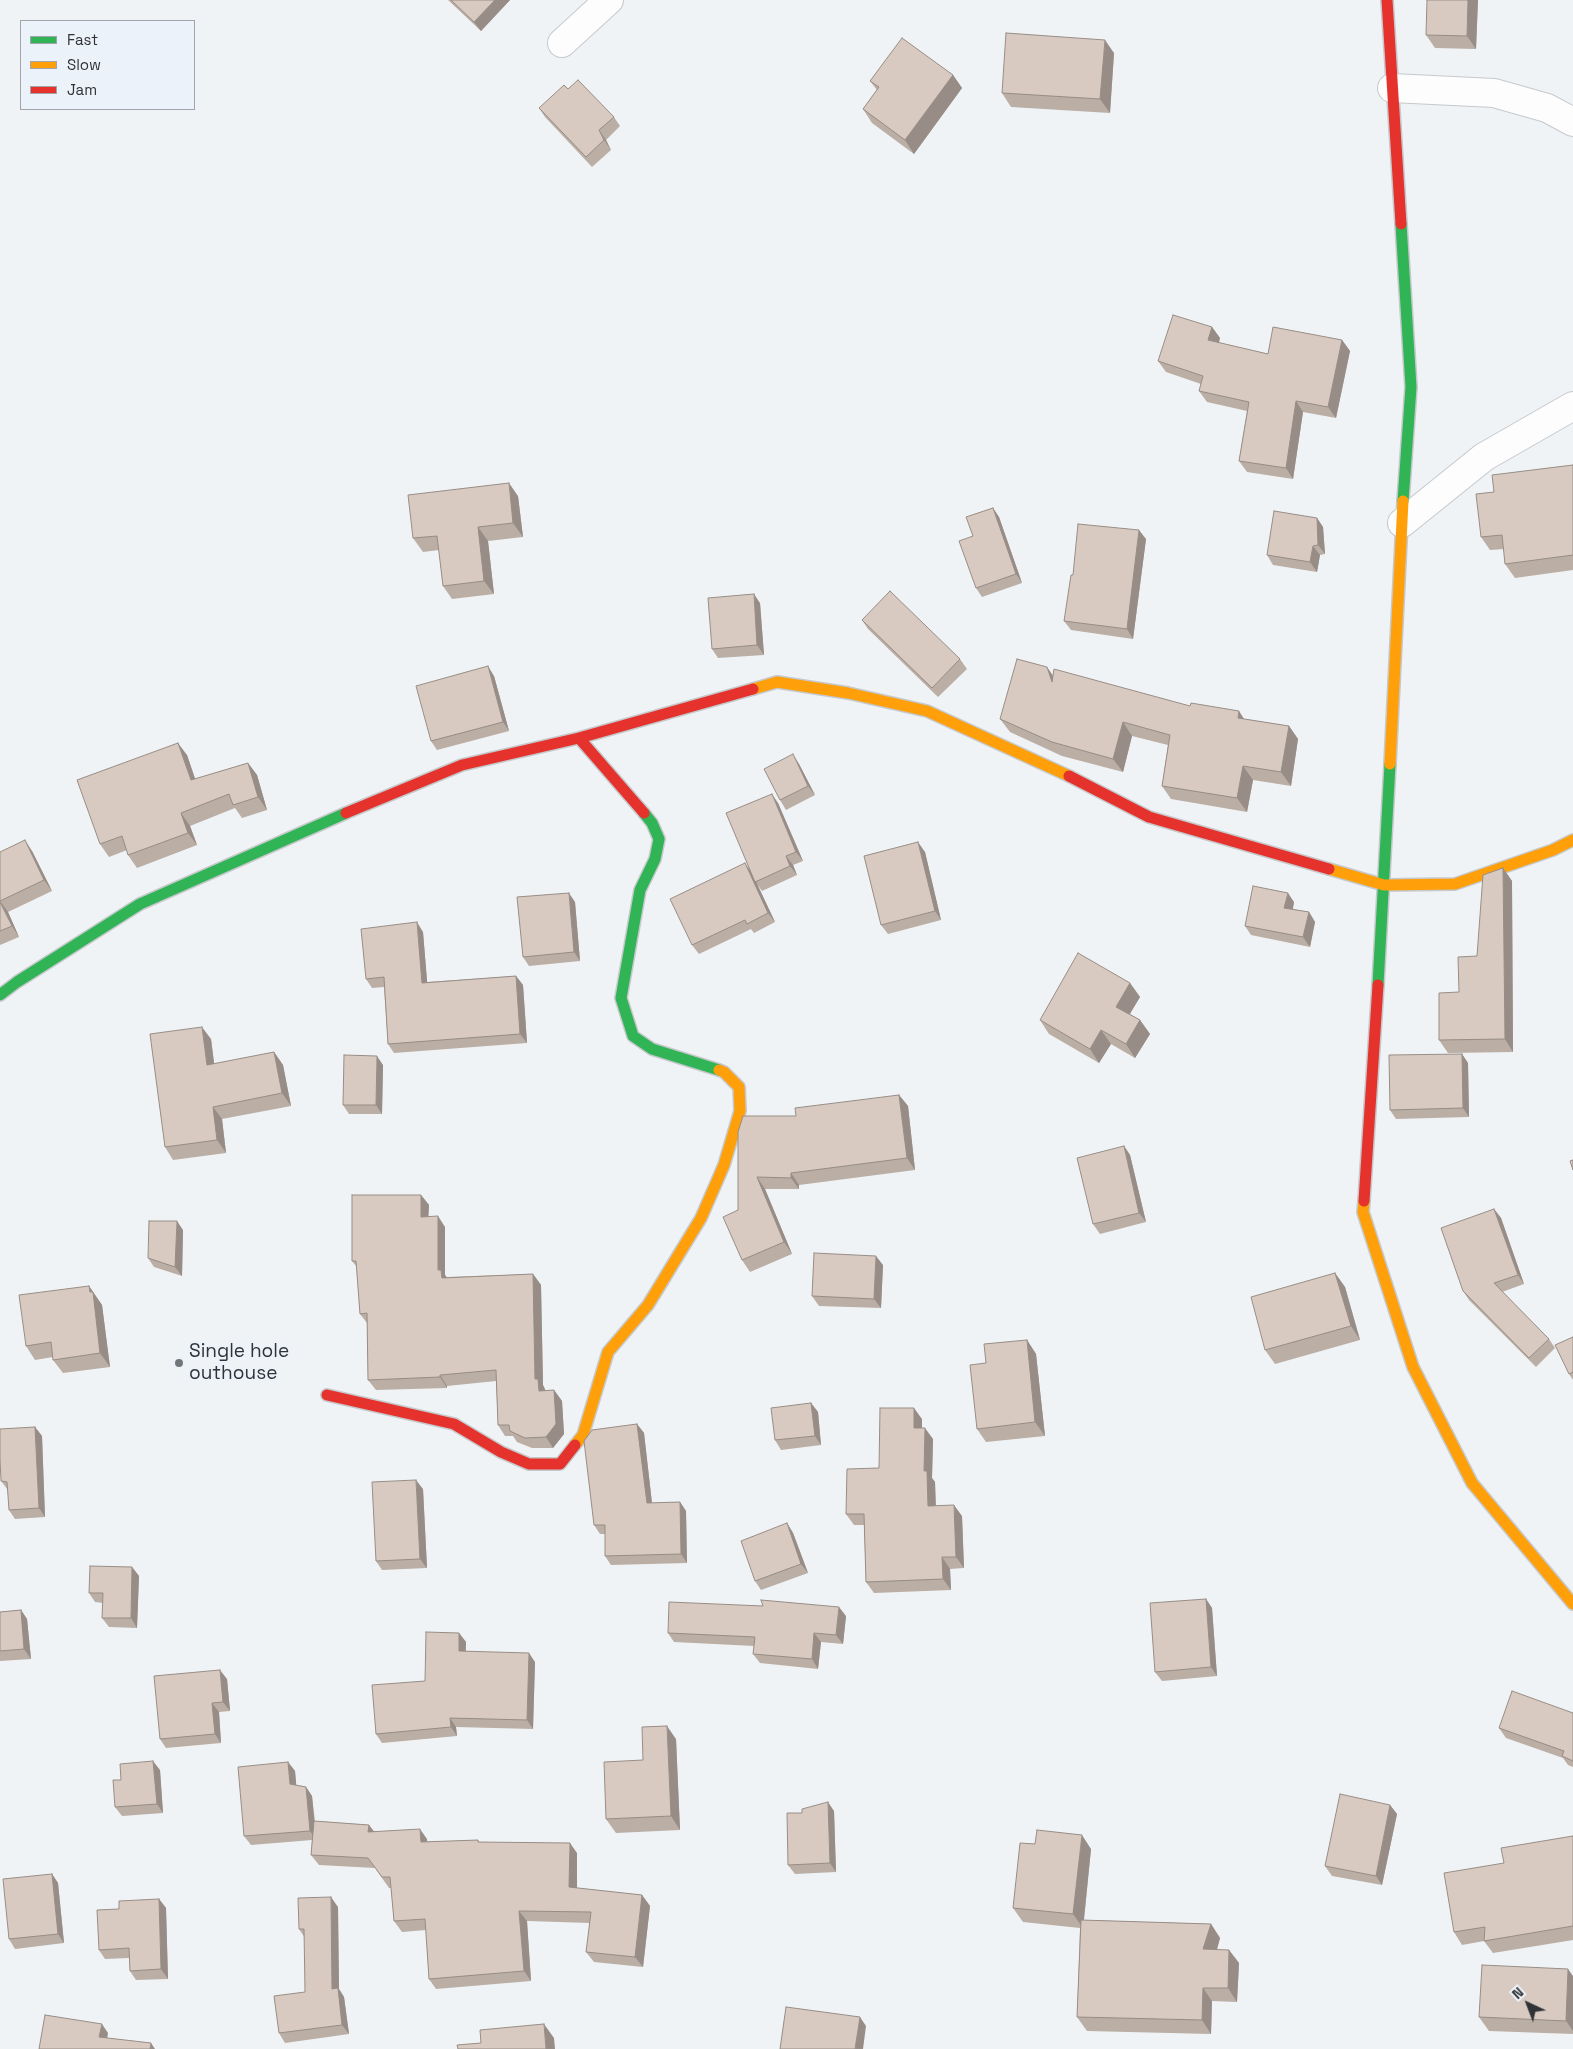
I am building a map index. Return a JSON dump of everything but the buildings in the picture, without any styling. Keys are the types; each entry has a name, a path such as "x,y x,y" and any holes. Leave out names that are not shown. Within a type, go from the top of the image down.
{"street":[{"path":"562,43 609,0"},
{"path":"1387,0 1411,387 1402,523 1384,885 1363,1212 1413,1368 1472,1483 1573,1604"},
{"path":"1392,88 1494,93 1547,108 1573,122"},
{"path":"1402,523 1484,457 1573,406"},
{"path":"0,995 17,982 140,904 306,829 462,765 579,738 777,682 848,693 927,711 1066,775 1149,817 1384,885 1456,884 1553,850 1573,840"},
{"path":"328,1395 454,1424 501,1452 529,1464 560,1464 583,1435 608,1352 648,1305 701,1218 724,1165 740,1111 739,1087 724,1072 652,1049 633,1036 621,998 640,890 655,859 659,839 652,823 579,738"}],"traffic: fast":[{"path":"1401,224 1411,387 1403,501"},
{"path":"1378,985 1390,764"},
{"path":"0,995 17,982 140,904 346,813"},
{"path":"644,813 652,823 659,839 655,859 640,890 621,998 633,1036 652,1049 719,1070"}],"traffic: slow":[{"path":"1390,764 1403,501"},
{"path":"753,689 777,682 848,693 927,711 1069,776"},
{"path":"1329,869 1384,885 1455,884 1553,850 1573,840"},
{"path":"575,1445 583,1435 608,1352 648,1305 701,1218 724,1165 740,1111 739,1087 724,1072 719,1070"},
{"path":"1364,1201 1363,1212 1413,1367 1472,1483 1573,1604"}],"traffic: jam":[{"path":"1387,0 1401,224"},
{"path":"346,813 462,765 579,738 753,689"},
{"path":"579,738 644,813"},
{"path":"1069,776 1149,817 1329,869"},
{"path":"1364,1201 1378,985"},
{"path":"327,1395 454,1424 501,1452 529,1464 560,1464 575,1445"}],"place":[{"name":"Single hole outhouse","path":"179,1363"}]}
